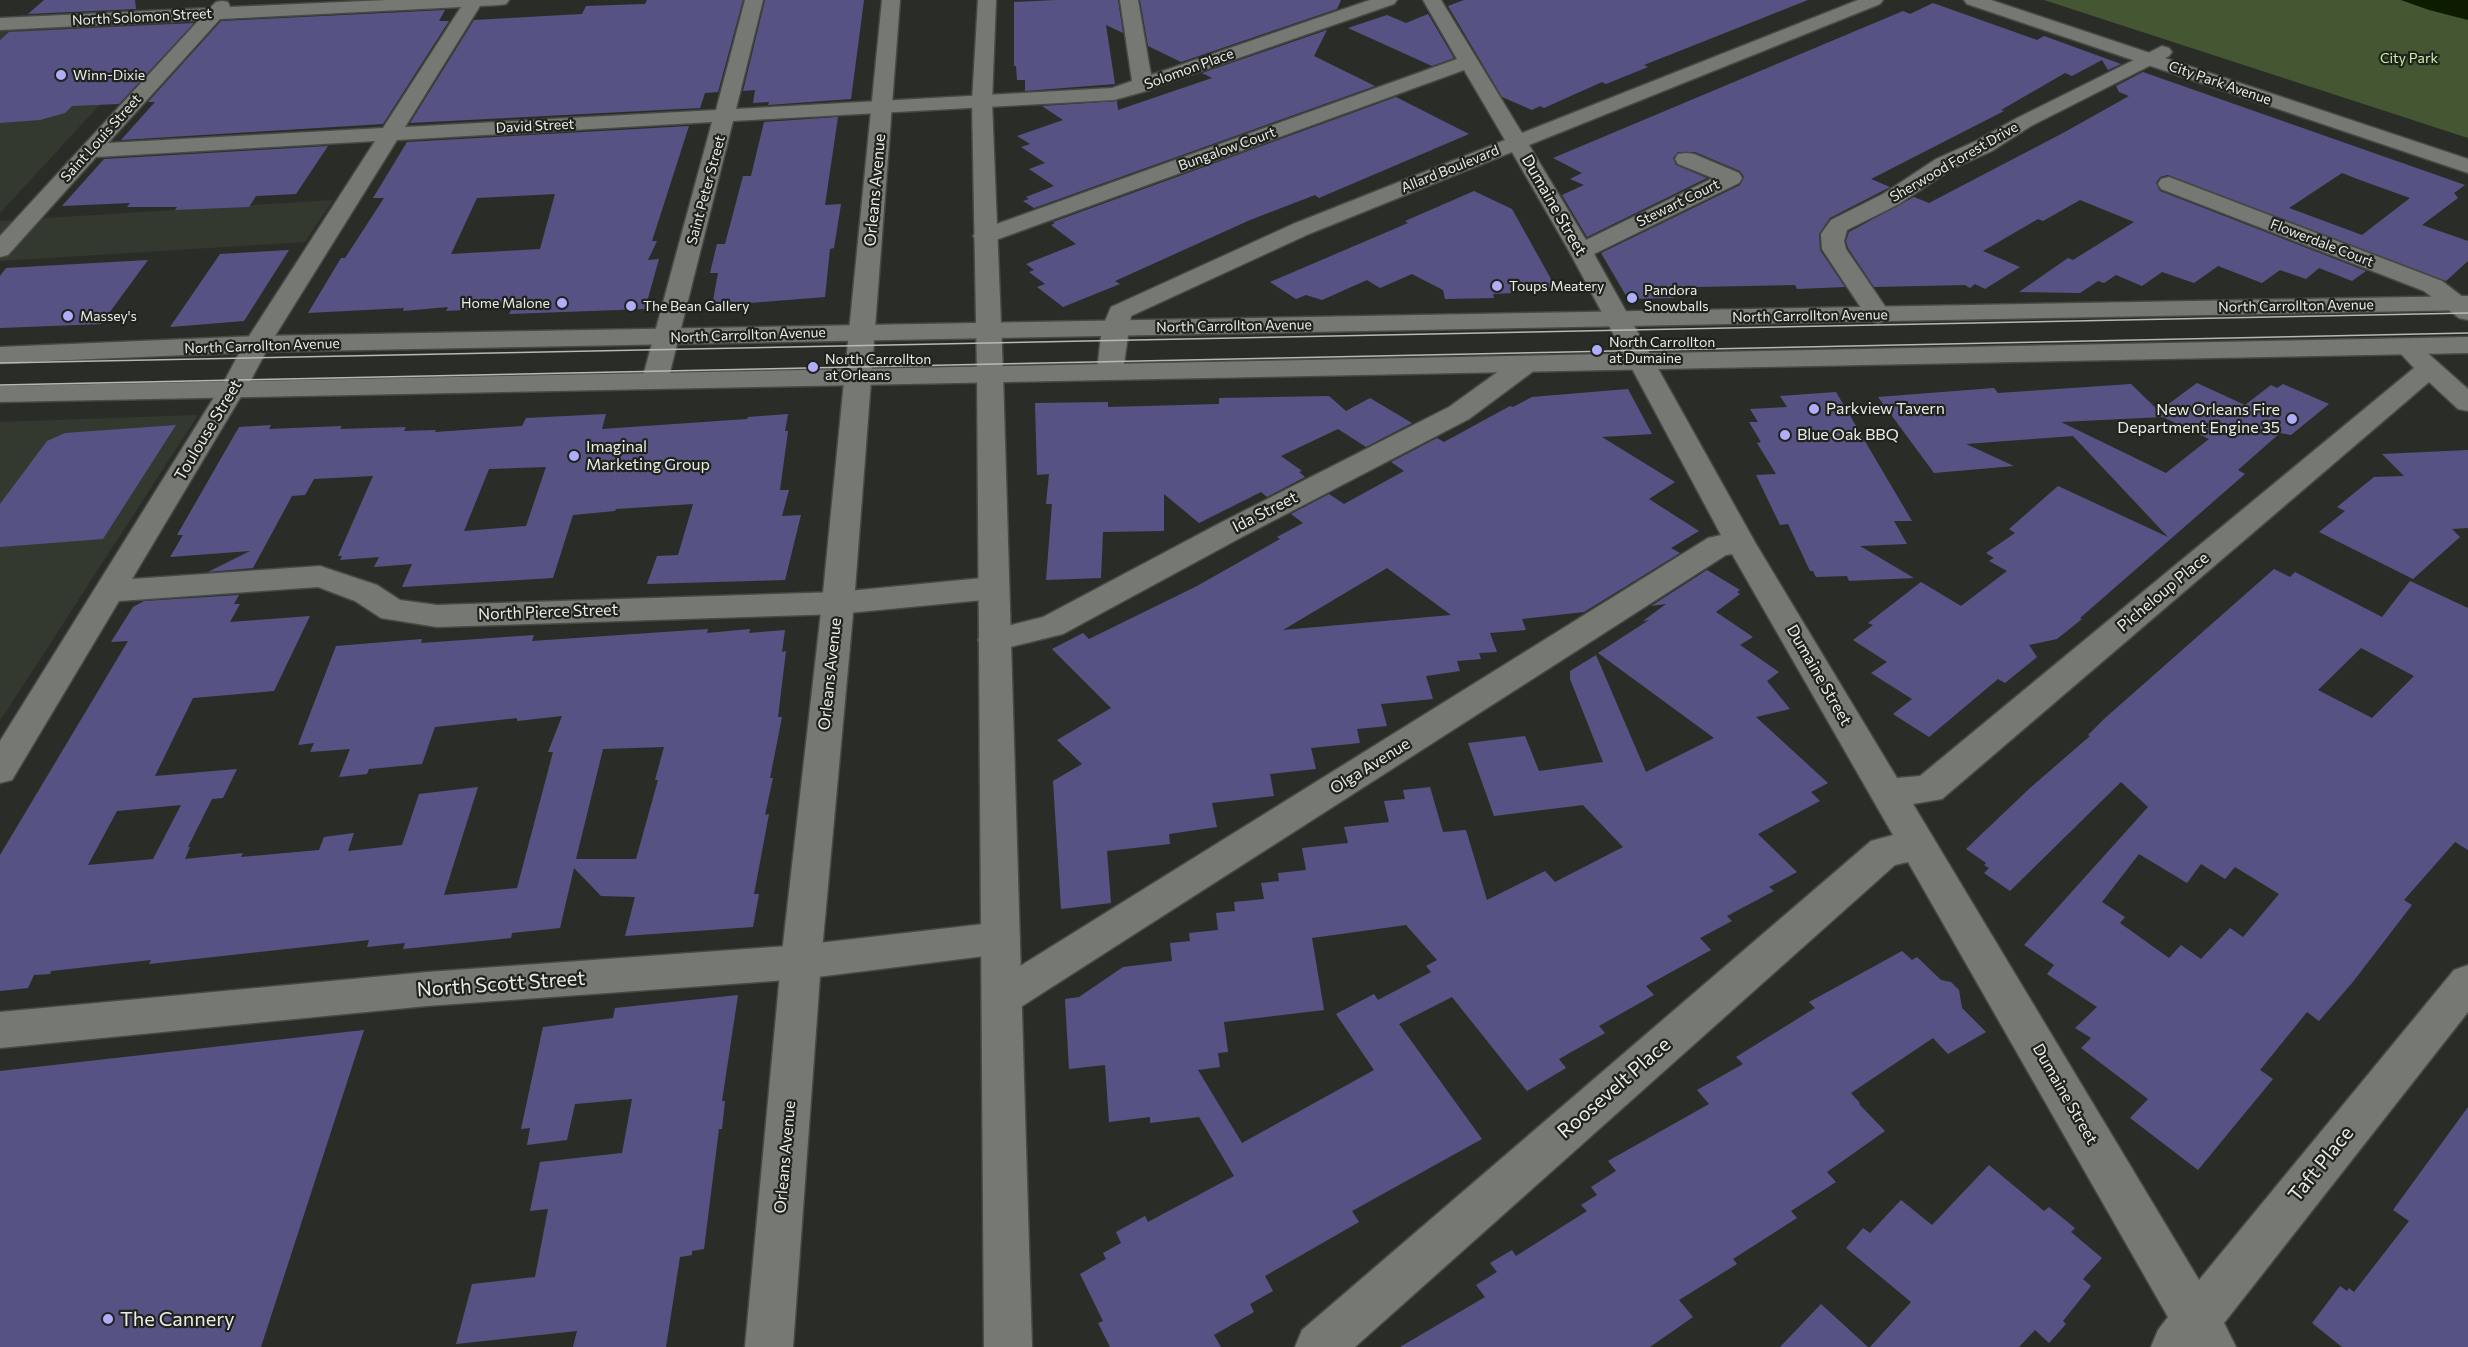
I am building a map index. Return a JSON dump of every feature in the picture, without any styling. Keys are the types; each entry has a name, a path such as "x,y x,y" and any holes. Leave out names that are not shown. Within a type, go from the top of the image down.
{"street":[{"name":"North Solomon Street","path":"0,24 221,7 500,0"},
{"name":"Saint Peter Street","path":"655,380 754,0"},
{"name":"Orleans Avenue","path":"769,1347 801,962 838,603 891,0"},
{"path":"987,0 982,102 990,373 1008,1347"},
{"path":"1129,0 1143,86"},
{"name":"Solomon Place","path":"982,102 1114,94 1143,86 1272,38 1388,0"},
{"name":"Dumaine Street","path":"1432,0 1581,251 1742,544 1918,844 2195,1338"},
{"name":"Allard Boulevard","path":"1115,328 1119,312 1301,229 1874,0"},
{"name":"City Park Avenue","path":"1973,0 2468,152"},
{"name":"City Park Avenue","path":"2006,0 2156,56 2468,166"},
{"name":"Toulouse Street","path":"0,770 252,358 257,345 474,1"},
{"name":"Saint Louis Street","path":"0,250 221,7"},
{"name":"Sherwood Forest Drive","path":"1878,315 1834,249 1833,234 1839,225 1890,199 1944,164 2156,56"},
{"name":"Bungalow Court","path":"985,236 1468,62"},
{"name":"David Street","path":"88,151 982,102"},
{"name":"Stewart Court","path":"1581,251 1731,177 1686,159"},
{"name":"Flowerdale Court","path":"2169,184 2433,286 2464,306"},
{"name":"North Carrollton Avenue","path":"0,355 257,345 862,332 2258,307 2464,306"},
{"path":"2258,307 2302,349"},
{"path":"1110,370 1115,328"},
{"path":"0,394 858,375 2468,345"},
{"path":"2405,347 2468,403"},
{"name":"Ida Street","path":"994,640 1052,626 1231,530 1459,413 1526,364"},
{"name":"Picheloup Place","path":"1888,793 1929,789 2429,368"},
{"name":"Olga Avenue","path":"1002,998 1719,545 1742,544"},
{"name":"North Pierce Street","path":"110,591 320,576 366,594 392,610 437,616 838,603 993,588"},
{"name":"Roosevelt Place","path":"1319,1347 1884,852 1918,844"},
{"name":"North Scott Street","path":"0,1030 427,989 801,962 1001,938"},
{"name":"Taft Place","path":"2195,1338 2468,982"}],"shaded area":[{"path":"2401,0 2468,0 2468,20 2429,10"},
{"name":"Winn-Dixie","path":"175,23 0,213 0,30"},
{"path":"333,200 305,242 0,261 0,221"},
{"path":"198,415 0,721 0,422"}],"green space":[{"name":"City Park","path":"2044,0 2468,0 2468,138"}],"building":[{"path":"44,0 135,0 136,9 28,14"},
{"path":"647,0 743,0 718,92 705,93 700,108 410,123 474,20 582,14 586,6 645,4"},
{"path":"765,0 864,0 851,99 768,105 769,102 753,103 755,90 743,91"},
{"path":"1118,0 1123,33 1106,25 1115,84 1025,91 1025,80 1017,80 1016,66 1014,66 1014,2"},
{"path":"1140,0 1341,0 1337,9 1181,62 1148,46"},
{"path":"1464,0 1808,0 1644,65 1648,67 1606,84 1602,82 1544,108 1540,106 1532,110 1502,97 1448,6"},
{"path":"1933,3 2037,40 2044,36 2121,64 2108,70 2102,60 2072,76 2065,73 2001,110 2004,111 1871,179 1890,187 1830,218 1819,234 1820,250 1845,287 1797,289 1795,285 1697,287 1699,291 1670,292 1674,298 1628,299 1601,253 1740,185 1744,177 1740,171 1695,152 1678,152 1673,158 1676,165 1707,178 1587,237 1562,195 1584,185 1570,179 1582,173 1553,158 1903,11 1910,14"},
{"path":"445,10 439,21 449,21 383,124 121,140 155,102 148,102 221,21"},
{"path":"1428,14 1454,58 1432,66 1348,28 1387,15 1406,23"},
{"name":"Winn-Dixie","path":"194,23 119,104 72,106 65,113 40,120 0,123 0,40 9,32"},
{"path":"1327,30 1314,56 1375,86 1034,208 1023,201 1029,199 1026,197 1054,186 1029,169 1045,163 1021,147 1030,144 1017,136 1063,120 1042,106 1117,101 1118,110 1212,78 1202,73"},
{"path":"2143,72 2465,185 2454,193 2458,198 2422,225 2468,241 2468,261 2446,281 2168,175 2160,177 2156,183 2160,191 2366,271 2352,281 2319,268 2306,279 2280,270 2262,283 2218,266 2194,283 2162,272 2142,286 2116,275 2104,283 2098,281 2080,293 2019,292 2068,258 2073,260 2134,222 2080,200 2043,221 2038,219 1983,251 2020,267 1985,289 1975,284 1970,288 1965,285 1874,287 1848,248 1846,241 1849,232 1914,197 1929,203 2129,96 2119,92 2116,86","holes":["2342,173 2410,198 2362,235 2289,208"]},
{"path":"1396,97 1469,134 1319,198 1315,195 1250,220 1115,281 1120,284 1063,307 1037,287 1045,284 1029,272 1034,270 1026,264 1076,244 1051,225 1055,223 1053,222"},
{"path":"838,117 825,205 841,204 834,248 830,249 825,297 712,306 718,273 710,273 717,244 725,244 743,176 751,176 764,122"},
{"path":"689,126 652,241 657,241 648,260 659,259 645,309 509,314 513,307 446,311 448,307 403,311 404,308 308,313 341,258 345,258 384,198 373,198 407,142","holes":["555,194 540,249 451,254 477,198"]},
{"path":"328,146 296,194 256,196 249,207 175,210 177,207 127,207 130,203 62,206 104,159"},
{"path":"1474,191 1512,209 1556,288 1510,288 1512,293 1493,294 1494,298 1445,299 1443,290 1412,274 1380,288 1367,280 1322,300 1306,295 1296,299 1270,282 1408,223 1405,221"},
{"path":"289,250 244,321 170,327 220,254"},
{"path":"148,260 101,324 0,328 0,276 6,268"},
{"path":"2197,383 2245,405 2271,385 2277,388 2283,384 2329,404 2291,435 2280,433 2238,470 2245,474 2080,618 2082,619 2057,639 2029,645 2037,657 2005,683 1998,679 1929,737 1893,714 1912,699 1871,673 1887,662 1853,640 1873,625 1868,623 1921,582 1961,606 2007,571 1989,561 1994,558 1986,553 2015,533 2009,529 2058,486 2168,537 2073,436 1966,444 2014,466 1934,473 1878,397 1994,388 1998,393 2131,384 2159,411","holes":["2163,417 2209,439 2166,473 2061,422"]},
{"path":"1628,389 1652,434 1602,437 1675,482 1649,499 1699,531 1671,548 1680,553 1584,612 1522,619 1526,630 1490,633 1497,652 1479,653 1481,659 1457,661 1460,671 1426,676 1433,699 1381,704 1387,726 1357,729 1360,743 1311,748 1316,769 1270,774 1274,796 1212,803 1217,827 1169,834 1170,844 1107,851 1111,903 1061,909 1053,781 1082,764 1057,740 1111,708 1052,649 1083,633 1089,639 1197,586 1280,539 1277,537 1303,523 1291,514 1329,494 1344,504 1404,471 1391,462 1437,438 1444,442 1510,406 1513,407 1532,397","holes":["1387,568 1451,615 1283,630"]},
{"path":"1836,392 1912,521 1894,521 1907,544 1860,546 1914,578 1849,581 1847,576 1816,577 1813,571 1810,571 1788,524 1780,525 1756,475 1776,474 1757,443 1761,442 1749,422 1758,422 1750,409 1787,407 1780,396"},
{"path":"1329,396 1346,411 1370,398 1412,423 1366,447 1338,429 1281,456 1302,471 1299,472 1305,477 1267,497 1261,492 1199,523 1164,494 1164,531 1103,532 1101,578 1046,580 1052,504 1046,504 1049,474 1037,475 1035,403 1108,402 1108,407 1219,404 1219,398"},
{"path":"606,414 602,429 788,414 780,490 789,490 782,516 801,515 785,580 647,584 657,556 678,555 693,504 616,509 615,511 573,515 553,578 402,587 412,564 374,567 379,557 340,560 342,556 338,556 373,476 314,479 305,495 292,496 253,568 208,572 250,551 170,557 183,535 177,535 239,427 271,425 269,429 342,426 340,429 406,427 404,431 436,430 435,432 522,426 526,418","holes":["546,467 526,526 464,531 489,469"]},
{"path":"176,425 103,539 0,547 0,504 47,441 65,433"},
{"path":"2468,450 2468,528 2452,529 2460,537 2413,579 2319,532 2345,511 2337,507 2374,477 2404,476 2382,454"},
{"path":"2274,569 2290,577 2295,572 2382,617 2410,581 2468,608 2468,850 2455,842 2404,900 2412,905 2352,983 2319,1021 2307,1012 2260,1070 2273,1079 2198,1170 2130,1118 2148,1099 2081,1048 2091,1038 2075,1028 2097,1007 2047,974 2054,965 2024,945 2148,807 2121,782 2010,891 1984,873 1989,868 1984,865 1986,863 1966,849 2030,788 2090,736 2088,735","holes":["2361,648 2414,676 2372,718 2318,690","2139,854 2187,883 2201,864 2225,879 2235,867 2279,894 2243,937 2230,928 2201,959 2181,945 2169,958 2120,923 2125,917 2102,902"]},
{"path":"1707,570 1740,590 1737,592 1740,594 1716,612 1753,637 1740,645 1779,672 1767,681 1790,709 1756,717 1828,783 1811,792 1820,801 1758,834 1797,872 1769,887 1774,891 1727,916 1732,921 1700,938 1711,950 1646,986 1654,995 1599,1026 1605,1033 1559,1059 1566,1068 1527,1091 1452,997 1399,1024 1482,1139 1352,1211 1359,1222 1265,1276 1273,1291 1250,1304 1254,1312 1214,1335 1221,1347 1110,1347 1098,1323 1103,1321 1080,1274 1106,1259 1103,1253 1121,1243 1116,1232 1145,1216 1148,1222 1234,1176 1199,1117 1150,1123 1150,1117 1109,1122 1105,1065 1069,1069 1065,999 1079,997 1123,967 1172,961 1170,943 1190,941 1189,933 1218,930 1216,913 1235,911 1234,902 1264,899 1261,883 1279,881 1278,873 1306,870 1302,848 1348,843 1344,827 1389,822 1384,801 1405,799 1403,790 1430,787 1443,832 1466,830 1487,900 1545,871 1555,882 1623,847 1583,805 1494,816 1468,743 1525,736 1539,771 1603,762 1570,679 1570,671 1596,655 1646,772 1714,738 1598,653 1649,620 1643,621 1666,604 1651,606","holes":["1406,925 1437,960 1426,966 1431,972 1378,1000 1374,994 1336,1014 1374,1070 1242,1143 1198,1070 1220,1067 1218,1053 1228,1052 1224,1022 1324,1010 1312,938"]},
{"path":"239,595 234,604 240,604 230,622 310,616 274,691 193,698 155,776 237,769 223,798 212,799 188,847 190,847 185,859 243,853 241,857 319,850 324,837 354,833 348,851 402,845 419,794 478,787 444,895 517,888 553,752 548,752 562,716 517,721 517,718 435,727 422,764 369,769 367,774 339,777 350,749 310,752 314,743 298,745 336,646 422,639 421,643 534,635 532,641 708,629 707,633 750,629 749,633 785,630 782,652 786,651 778,717 782,717 770,778 773,778 765,815 769,814 754,894 759,894 753,927 625,936 635,897 601,896 574,868 560,928 512,933 511,938 403,949 405,943 367,947 369,940 149,964 151,960 51,971 50,974 34,975 28,988 0,991 0,855 128,641 111,642 133,607 144,601","holes":["664,747 655,780 658,780 636,859 576,859 603,749","181,805 153,859 88,865 117,811"]},
{"path":"1902,951 1912,960 1917,957 1941,980 1951,982 1959,990 1962,1008 1986,1032 1948,1054 1933,1038 1851,1093 1885,1131 1827,1172 1836,1182 1791,1211 1797,1218 1733,1259 1737,1264 1679,1300 1693,1317 1650,1347 1400,1347 1485,1297 1476,1285 1497,1272 1490,1263 1512,1250 1516,1256 1587,1211 1581,1205 1597,1195 1591,1187 1616,1171 1608,1161 1709,1104 1697,1090 1743,1064 1736,1057 1815,1008 1809,1002"},
{"path":"738,995 722,1101 725,1101 722,1129 719,1129 704,1249 692,1251 692,1255 680,1257 666,1347 573,1347 577,1331 456,1344 472,1284 535,1277 548,1209 530,1211 540,1162 622,1153 632,1099 575,1104 567,1140 527,1145 530,1128 521,1129 543,1027 613,1018 615,1008"},
{"path":"364,1030 261,1347 0,1347 0,1071"},
{"path":"2468,1107 2468,1347 2342,1347 2312,1323 2340,1286 2347,1291 2349,1288 2354,1292 2409,1221 2393,1210"},
{"path":"1989,1165 2044,1211 2049,1207 2075,1228 2071,1232 2102,1258 2083,1279 2091,1286 2063,1321 2066,1324 2049,1343 2035,1330 2019,1347 1870,1347 1911,1302 1846,1248 1863,1228 1870,1233 1901,1200 1932,1225"},
{"path":"1821,1304 1868,1347 1780,1347"}],"tram line":[{"path":"0,363 2468,313"},
{"path":"0,385 2468,333"}],"place":[{"name":"Winn-Dixie","path":"61,75"},
{"name":"Toups Meatery","path":"1497,286"},
{"name":"Pandora Snowballs","path":"1632,298"},
{"name":"Home Malone","path":"562,303"},
{"name":"The Bean Gallery","path":"631,306"},
{"name":"Massey's","path":"68,316"},
{"name":"North Carrollton at Dumaine","path":"1597,350"},
{"name":"North Carrollton at Orleans","path":"813,367"},
{"name":"Parkview Tavern","path":"1814,409"},
{"name":"New Orleans Fire Department Engine 35","path":"2292,419"},
{"name":"Blue Oak BBQ","path":"1785,435"},
{"name":"Imaginal Marketing Group","path":"574,456"},
{"name":"The Cannery","path":"108,1319"}]}
